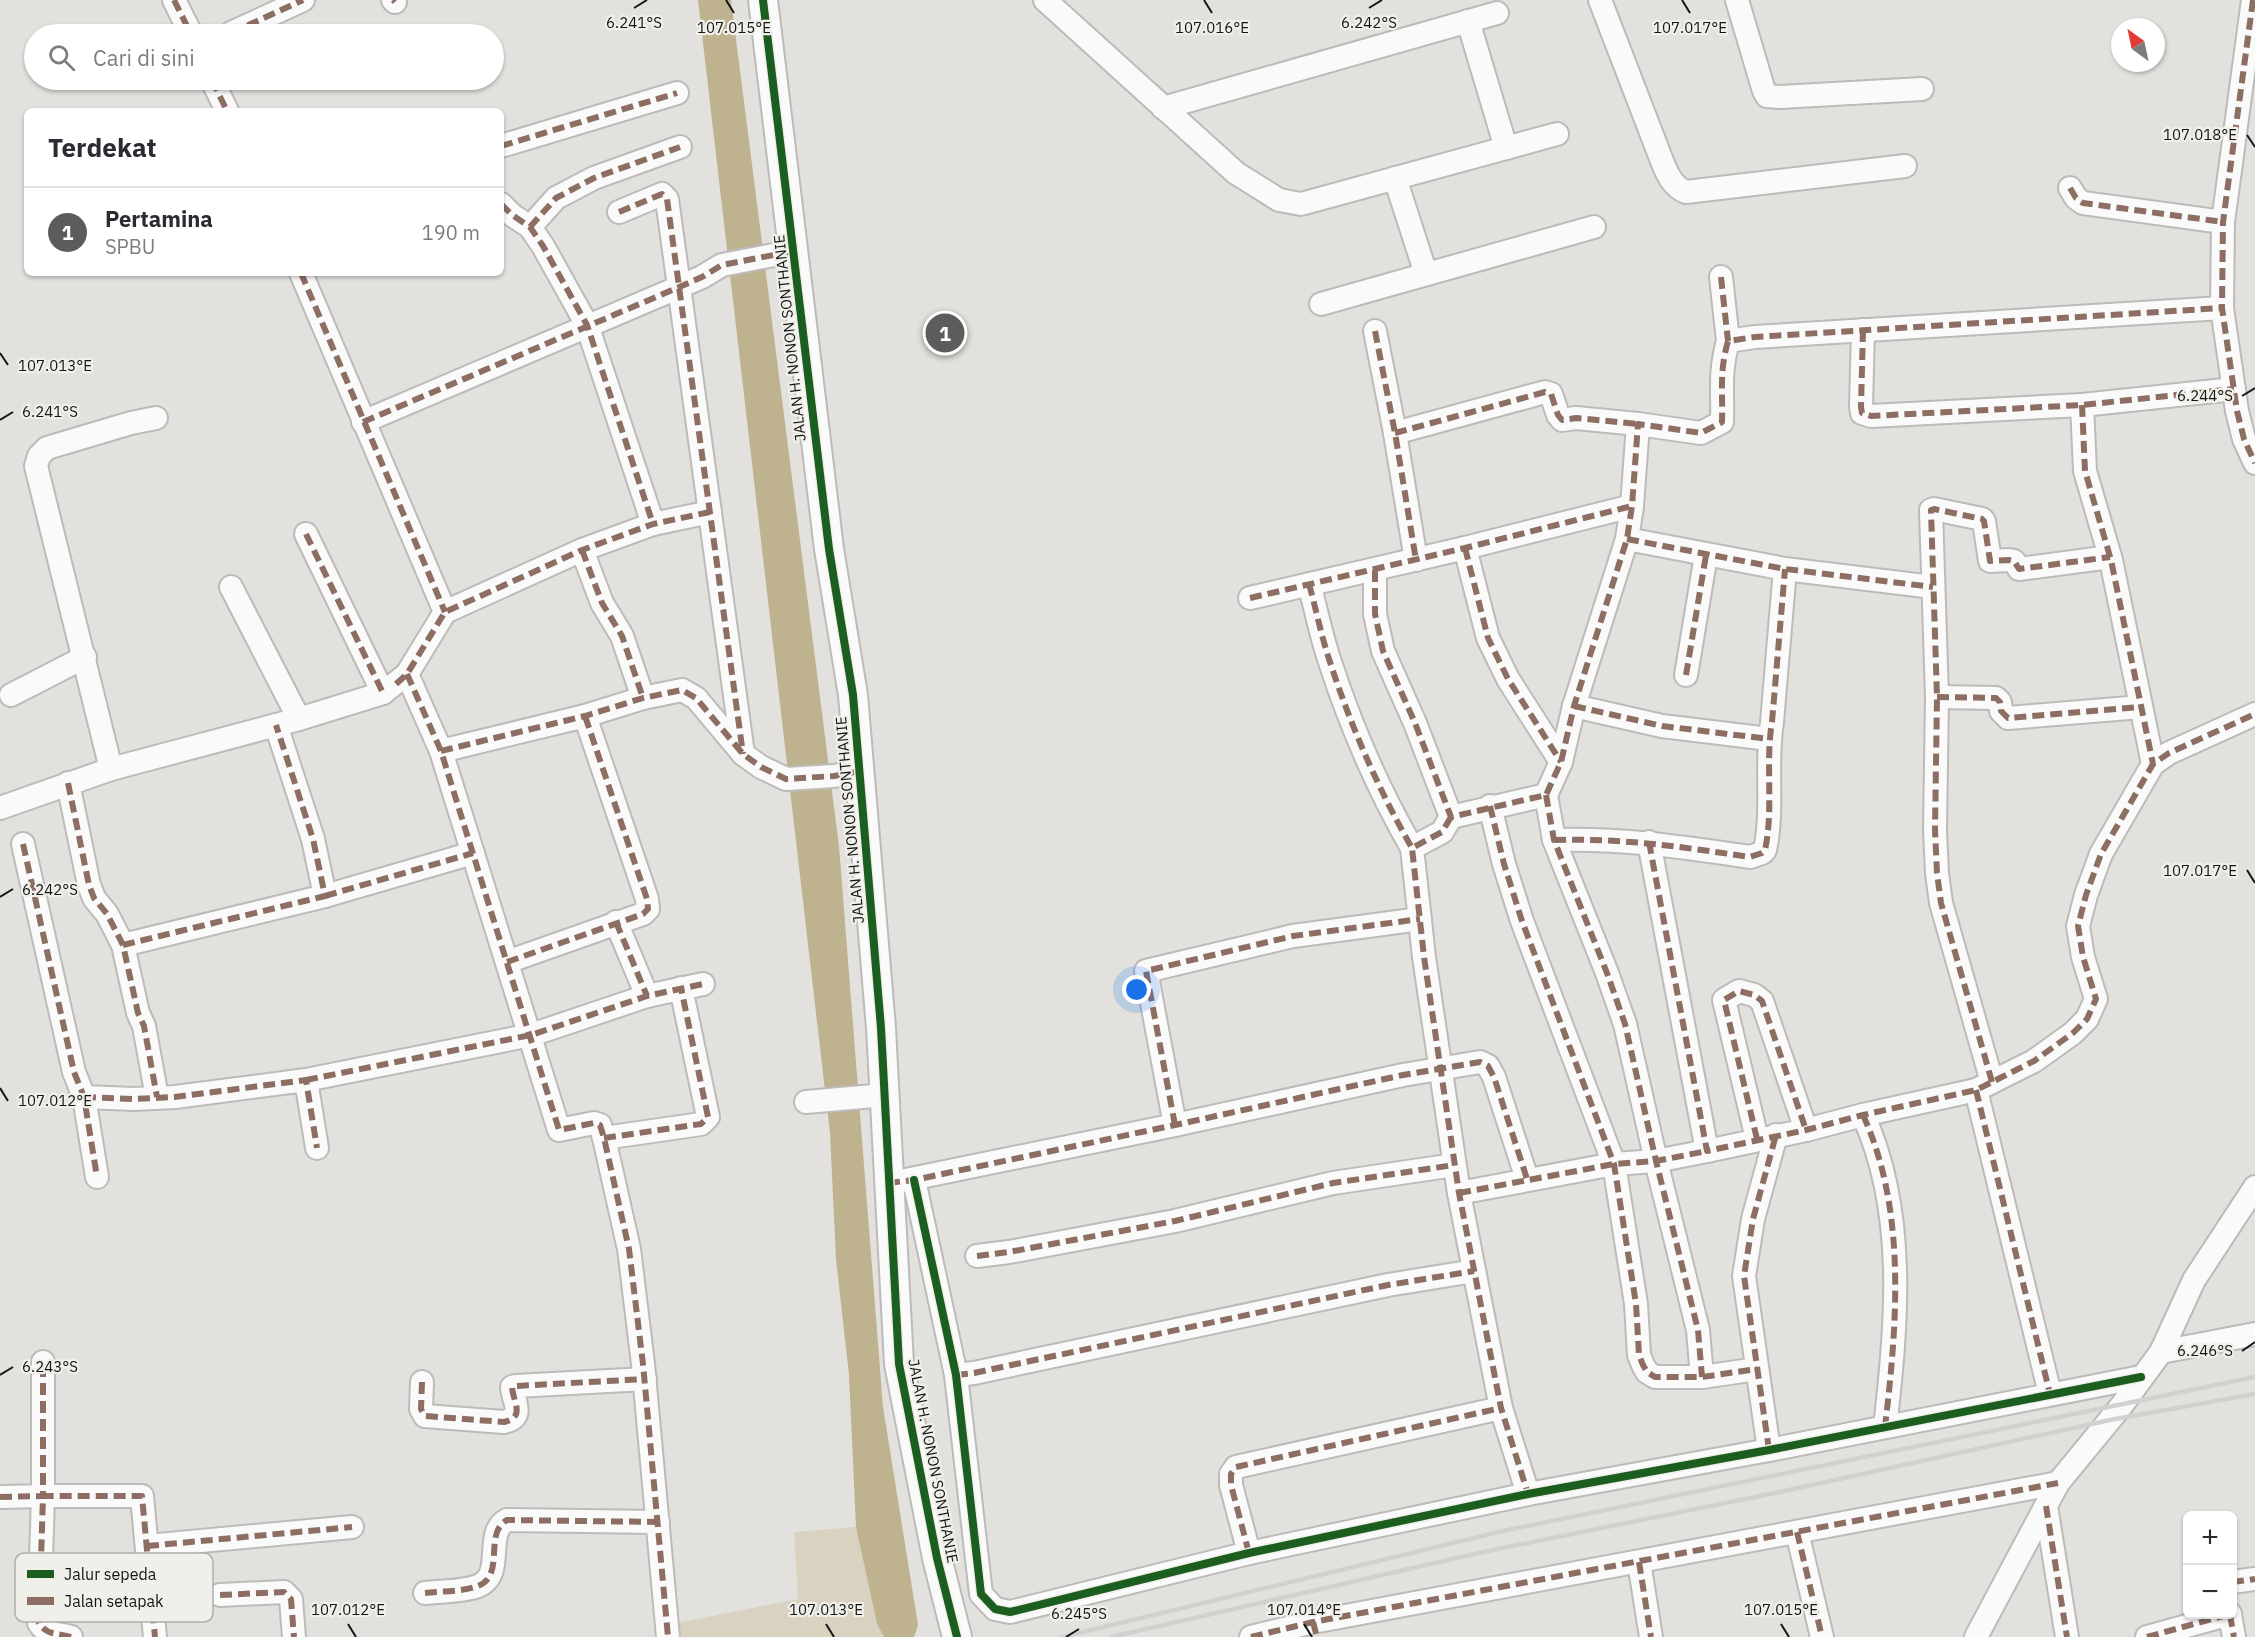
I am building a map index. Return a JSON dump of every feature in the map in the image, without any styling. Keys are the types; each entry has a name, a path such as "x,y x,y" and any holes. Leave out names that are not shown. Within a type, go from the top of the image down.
{"street":[{"path":"174,0 186,24"},
{"path":"251,24 303,0"},
{"name":"JALAN H. NONON SONTHANIE","path":"763,0 781,158 782,253 808,390 829,549 853,695 847,773 874,1096 901,1181 899,1364 937,1558 957,1637"},
{"path":"1045,0 1236,173 1279,200 1301,204 1557,134"},
{"path":"1599,0 1662,162 1682,191 1905,166"},
{"path":"1737,0 1767,96 1780,98 1922,89"},
{"path":"2253,0 2223,222 2222,308 2244,439 2255,463"},
{"path":"1163,108 1497,13"},
{"path":"1468,21 1506,148"},
{"path":"217,90 226,108"},
{"path":"504,145 677,93"},
{"path":"530,227 556,198 594,177 680,147"},
{"path":"1395,178 1426,274"},
{"path":"2070,188 2076,198 2083,203 2223,222"},
{"path":"619,212 662,194 665,195 680,287 743,754"},
{"path":"504,207 530,227 587,325 653,524"},
{"path":"1320,304 1594,227"},
{"path":"363,422 680,287 722,265 782,253"},
{"path":"302,276 445,612"},
{"path":"1395,433 1545,392 1551,394 1558,415 1563,420 1576,418 1701,433 1722,422 1720,390 1723,360 1728,341 1721,278"},
{"path":"1728,341 1755,337 2222,308"},
{"path":"1863,330 1861,407 1864,415 2082,405 2234,388"},
{"path":"1375,331 1416,560"},
{"path":"2082,405 2085,471 2110,557 2153,764"},
{"path":"111,769 36,466 37,460 47,448 131,423 156,418"},
{"path":"1638,424 1632,506 1627,539 1574,706 1562,762 1546,795 1554,840 1625,1024 1698,1330 1702,1377"},
{"path":"1250,598 1375,570 1632,506"},
{"path":"2050,1394 1940,893 1935,830 1937,697 1931,510 1982,519 1990,561 2014,561 2019,569 2110,557"},
{"path":"0,808 111,769 299,719 383,693 406,674 445,612 582,550 653,524 710,512"},
{"path":"306,534 383,693"},
{"path":"1627,539 1785,569 1933,587"},
{"path":"1465,548 1488,638 1508,679 1562,762"},
{"path":"582,550 602,603 622,636 643,698"},
{"path":"1686,675 1706,555"},
{"path":"1554,840 1649,842 1750,857 1762,854 1767,844 1769,740 1785,569"},
{"path":"1375,570 1375,614 1383,651 1415,723 1451,817 1448,825 1439,835 1412,848"},
{"path":"1309,584 1329,659 1358,734 1387,804 1412,848 1439,1069 1459,1193 1501,1408 1528,1494"},
{"path":"231,587 299,719"},
{"path":"11,695 85,657"},
{"path":"406,674 441,751 559,1130 594,1123 600,1125 604,1138 629,1249 645,1379 668,1637"},
{"path":"441,751 585,716 643,698 682,690 690,693 743,754 761,767 786,779 847,773"},
{"path":"1937,697 1996,698 2000,702 2001,711 2008,718 2141,707"},
{"path":"1574,706 1662,726 1769,740"},
{"path":"1459,1193 1614,1164 1656,1161 1806,1130 1984,1086 2053,1049 2081,1026 2091,1012 2096,999 2080,944 2078,926 2082,908 2101,854 2153,764 2169,753 2255,714"},
{"path":"507,962 645,913 648,909 585,716"},
{"path":"276,725 313,839 325,896"},
{"path":"68,783 89,885 94,898 107,914 123,945 138,1012 144,1026 157,1097"},
{"path":"1451,817 1490,806 1546,795"},
{"path":"1490,806 1504,864 1522,921 1614,1164 1643,1365 1647,1372 1655,1377 1702,1377 1757,1369"},
{"path":"1649,842 1707,1151"},
{"path":"22,844 74,1072 84,1097 97,1177"},
{"path":"123,945 325,896 473,853"},
{"path":"1175,1125 1146,971 1293,936 1420,919"},
{"path":"616,922 647,996"},
{"path":"84,1097 157,1097 306,1080 531,1035 647,996 692,986 708,1117 701,1124 604,1138"},
{"path":"1769,1450 1744,1276 1767,1137 1724,1000 1739,991 1754,995 1762,1001 1806,1130"},
{"path":"1527,1179 1490,1070 1480,1062 1403,1075 1175,1125 901,1181 956,1375 981,1594 995,1610 1010,1611 1249,1553 1528,1494 1769,1450 2141,1377"},
{"path":"306,1080 317,1148"},
{"path":"813,1101 874,1096"},
{"path":"1863,1115 1874,1140 1884,1173 1894,1262 1892,1364 1885,1427"},
{"path":"978,1256 1175,1221 1334,1183 1454,1165"},
{"path":"1976,1637 2058,1483 2122,1405 2161,1352 2194,1280 2255,1187"},
{"path":"956,1375 986,1371 1389,1285 1474,1271"},
{"path":"2161,1352 2255,1334"},
{"path":"41,1553 44,1362"},
{"path":"422,1382 421,1409 425,1416 504,1422 516,1417 512,1387 645,1379"},
{"path":"1249,1553 1231,1485 1230,1474 1236,1467 1501,1408"},
{"path":"1251,1637 1315,1630 1640,1562 2058,1483"},
{"path":"0,1497 142,1496 148,1553"},
{"path":"2046,1506 2067,1637"},
{"path":"425,1593 481,1584 492,1572 498,1528 507,1520 658,1522"},
{"path":"147,1546 352,1527"},
{"path":"1797,1532 1822,1637"},
{"path":"1640,1562 1651,1637"},
{"path":"2237,1581 2255,1579"},
{"path":"220,1595 284,1592 291,1599 294,1637"},
{"path":"2147,1637 2215,1619"},
{"path":"2231,1619 2234,1637"},
{"path":"39,1622 45,1631 51,1634 71,1637"},
{"path":"153,1622 154,1637"}],"shaded area":[{"path":"698,0 731,0 839,846 883,1407 918,1625 914,1637 884,1637 877,1624 856,1527 849,1375 836,1259 830,1133"},
{"path":"856,1527 877,1624 884,1637 678,1637 677,1623 798,1599 794,1532"}],"railway":[{"path":"1062,1637 1503,1531 2255,1377"},
{"path":"1111,1637 1483,1552 1775,1493 2110,1420 2255,1394"}],"marked path":[{"path":"174,0 186,24"},
{"path":"251,24 303,0"},
{"path":"2253,0 2223,222 2222,308 2237,411 2244,439 2255,463"},
{"path":"217,90 226,108"},
{"path":"504,145 677,93"},
{"path":"530,227 556,198 594,178 680,147"},
{"path":"2070,188 2076,198 2083,203 2223,222"},
{"path":"619,212 662,194 667,199 743,754"},
{"path":"504,207 530,227 587,325 653,524"},
{"path":"363,422 702,277 722,265 794,251"},
{"path":"302,276 445,612"},
{"path":"1721,277 1728,341"},
{"path":"1375,570 1375,614 1383,651 1415,723 1451,817 1546,795 1561,762 1574,706 1627,539 1632,506 1638,424 1701,433 1722,422 1722,372 1728,341 1755,337 2222,308"},
{"path":"1863,330 1861,407 1862,413 1871,416 2082,405 2234,389"},
{"path":"1375,331 1416,560"},
{"path":"1395,433 1545,392 1551,394 1562,420 1576,418 1638,424"},
{"path":"2082,405 2085,471 2111,560 2153,764"},
{"path":"1250,598 1632,506"},
{"path":"1992,1082 1941,903 1937,873 1935,830 1937,697 1931,510 1982,519 1990,561 2014,561 2019,569 2110,557"},
{"path":"396,684 407,674 445,612 582,550 653,524 710,512"},
{"path":"306,534 383,693"},
{"path":"1627,539 1785,569 1933,587"},
{"path":"1465,548 1488,638 1508,679 1561,762"},
{"path":"582,550 602,603 622,636 643,698"},
{"path":"1686,675 1706,555"},
{"path":"1554,840 1629,842 1750,857 1765,850 1769,818 1770,738 1785,569"},
{"path":"1309,584 1326,650 1346,708 1376,779 1412,848"},
{"path":"407,674 441,751 559,1130 594,1123 600,1125 604,1138 629,1249 643,1364 668,1637"},
{"path":"441,751 585,716 643,698 682,690 696,698 743,754 761,767 786,779 834,776 860,771"},
{"path":"1937,697 1996,698 2000,702 2001,711 2008,718 2141,707"},
{"path":"1574,706 1662,726 1769,739"},
{"path":"1649,842 1707,1151 1976,1090 2034,1061 2073,1033 2087,1019 2096,999 2083,957 2078,926 2086,895 2101,854 2153,764 2169,753 2255,714"},
{"path":"507,962 643,914 648,909 647,899 585,716"},
{"path":"123,945 325,896 313,839 276,725"},
{"path":"68,783 89,885 94,898 107,914 123,945 138,1013 144,1026 157,1097"},
{"path":"1546,795 1554,840 1625,1024 1698,1330 1702,1377"},
{"path":"1490,806 1504,864 1522,921 1614,1164 1636,1304 1639,1355 1643,1365 1647,1372 1655,1377 1702,1377 1757,1369"},
{"path":"1451,817 1442,832 1412,848 1424,957 1459,1193 1501,1408 1528,1494"},
{"path":"23,844 74,1072 84,1097 97,1177"},
{"path":"325,896 473,853"},
{"path":"1175,1125 1146,971 1293,936 1420,919"},
{"path":"616,922 647,996"},
{"path":"306,1080 531,1035 647,996 703,984"},
{"path":"604,1138 701,1124 708,1117 681,988"},
{"path":"1757,1139 1724,1000 1739,991 1754,995 1762,1001 1806,1130"},
{"path":"888,1183 914,1180 1403,1075 1480,1062 1488,1066 1494,1077 1527,1179"},
{"path":"84,1097 134,1099 175,1097 306,1080 317,1148"},
{"path":"1976,1090 2050,1394"},
{"path":"1863,1115 1877,1152 1887,1190 1895,1269 1893,1349 1885,1427"},
{"path":"1769,1450 1744,1276 1753,1219 1776,1135"},
{"path":"1459,1193 1614,1164 1656,1161 1707,1151"},
{"path":"977,1256 1175,1221 1333,1183 1454,1165"},
{"path":"956,1375 1388,1285 1474,1271"},
{"path":"0,1497 43,1496 43,1362"},
{"path":"422,1382 421,1409 425,1416 504,1422 511,1420 516,1413 512,1387 645,1379"},
{"path":"1249,1553 1231,1485 1231,1474 1236,1467 1501,1408"},
{"path":"1251,1637 1313,1622 2058,1483"},
{"path":"41,1553 43,1496 142,1496 147,1553"},
{"path":"2046,1506 2067,1637"},
{"path":"425,1593 465,1589 478,1586 486,1581 493,1564 496,1534 507,1520 658,1522"},
{"path":"147,1546 352,1527"},
{"path":"1797,1532 1822,1637"},
{"path":"1639,1562 1651,1637"},
{"path":"2237,1581 2255,1579"},
{"path":"220,1595 284,1592 291,1599 294,1637"},
{"path":"2147,1637 2212,1619"},
{"path":"2231,1619 2234,1637"},
{"path":"39,1622 49,1632 71,1637"},
{"path":"154,1622 155,1637"},
{"path":"1313,1622 1317,1637"}],"cycle path":[{"path":"763,0 829,549 853,695 881,1028 899,1364 937,1558 957,1637"},
{"path":"914,1180 956,1375 981,1594 995,1609 1010,1612 1249,1553 1528,1494 1769,1450 2141,1377"}],"place":[{"name":"Pertamina","path":"945,333"}]}
